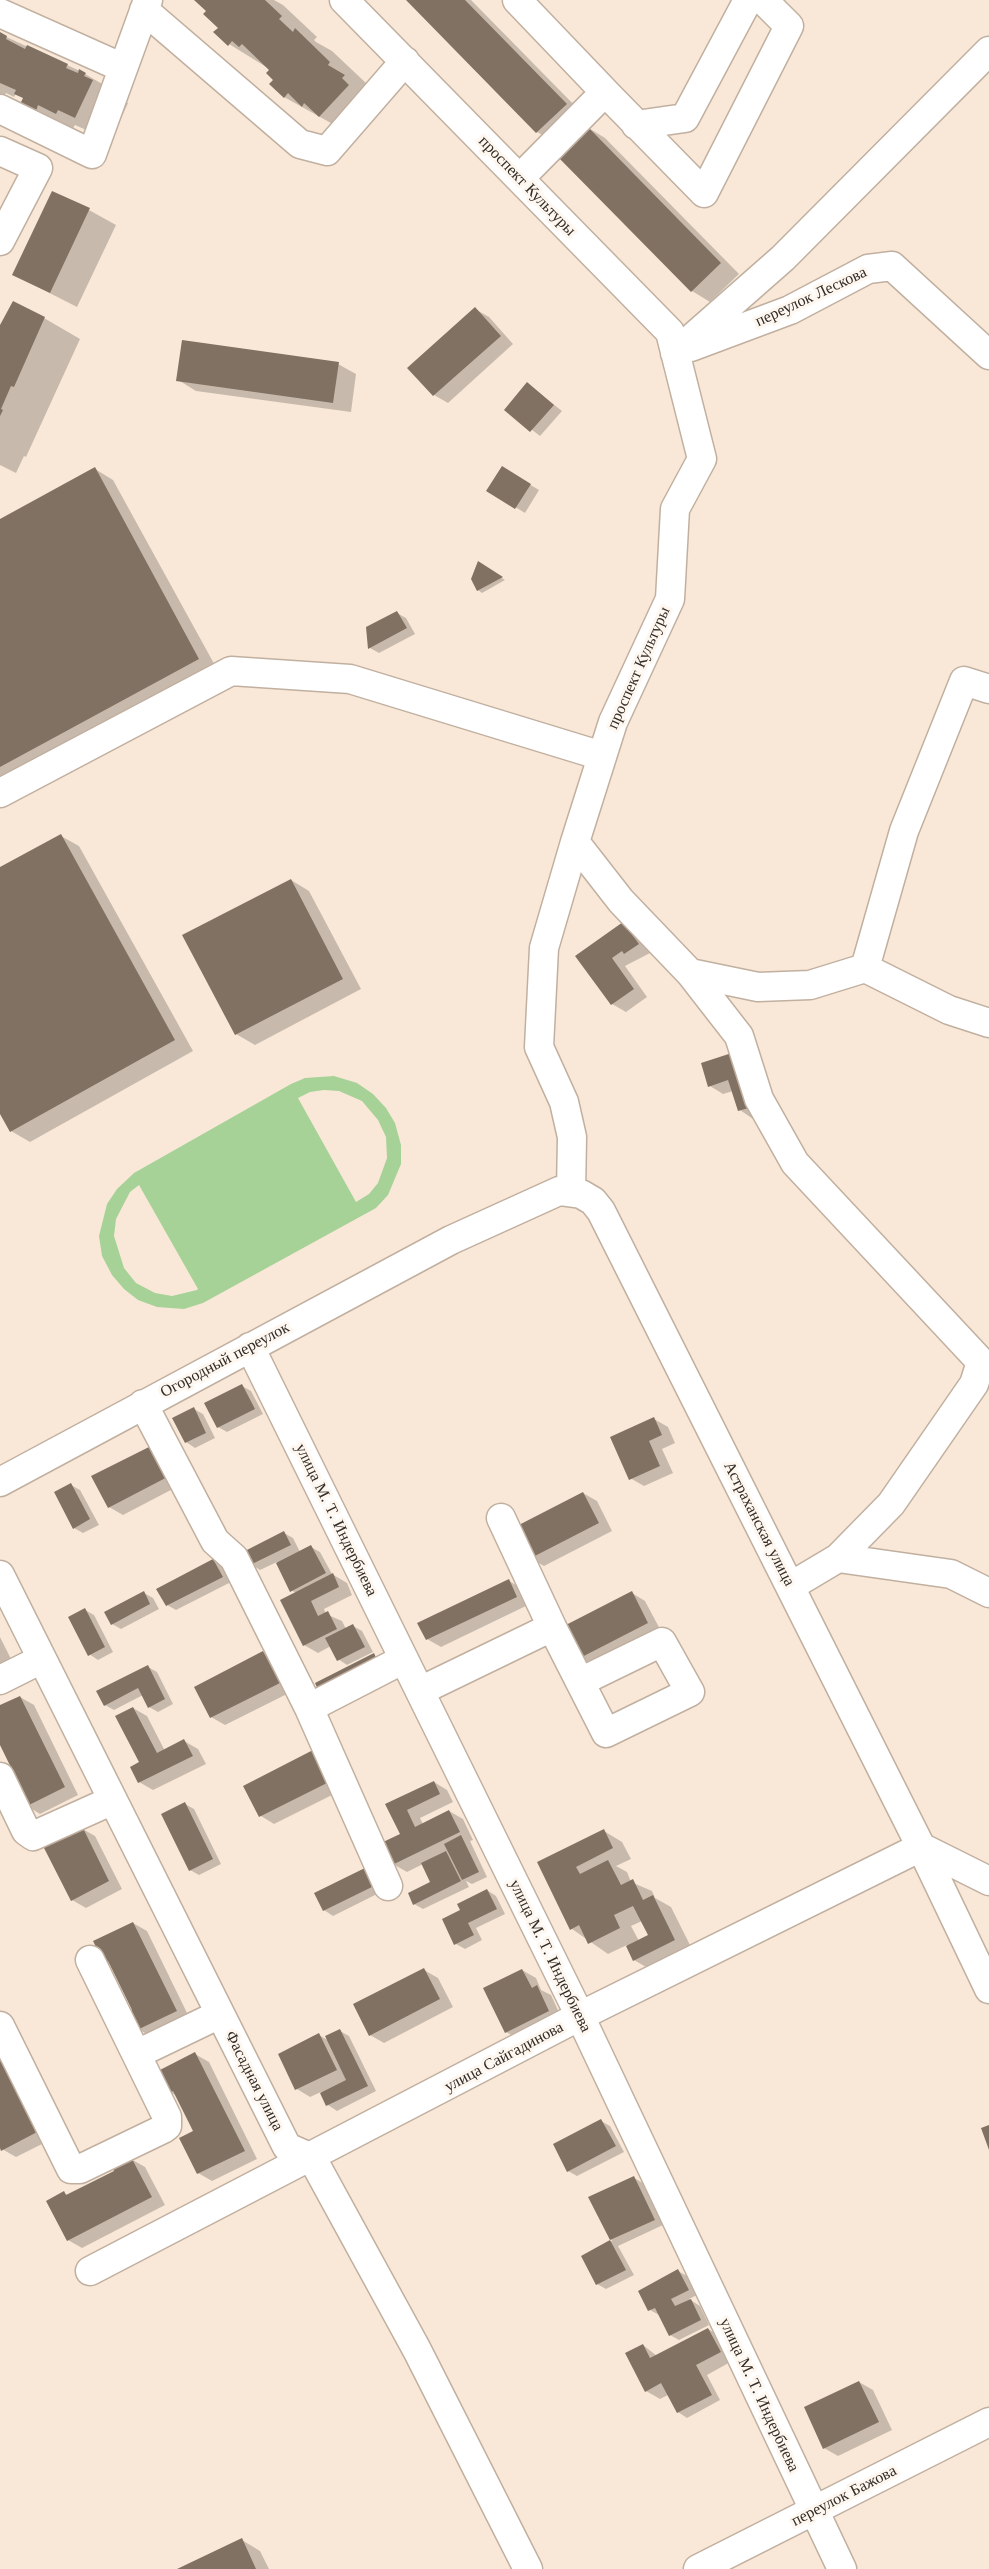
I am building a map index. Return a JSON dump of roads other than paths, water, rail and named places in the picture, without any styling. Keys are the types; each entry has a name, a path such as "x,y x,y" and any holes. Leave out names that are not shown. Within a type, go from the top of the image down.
{"street":[{"path":"517,0 704,193 789,26 763,0"},
{"path":"636,125 685,118 748,0"},
{"name":"проспект Культуры","path":"356,4 405,61 670,332 702,459 675,509 670,599 615,719 544,948 539,1047 564,1102 568,1119 572,1137 571,1191"},
{"path":"0,109 92,154 146,5 300,144 327,151 405,61"},
{"path":"0,13 123,68"},
{"path":"675,353 783,258 989,51"},
{"path":"520,178 605,92"},
{"path":"0,151 38,168 0,241"},
{"name":"переулок Лескова","path":"675,353 790,310 868,269 892,266 989,354"},
{"path":"0,793 231,671 350,679 603,756"},
{"path":"865,968 904,831 964,681 989,689"},
{"path":"575,842 621,901 690,973 739,1036 759,1099 795,1163 985,1359 974,1384 891,1504 838,1557 791,1586"},
{"path":"690,973 759,987 810,984 865,968 948,1010 989,1023"},
{"name":"Огородный переулок","path":"0,1482 451,1240 559,1191 571,1191"},
{"name":"Астраханская улица","path":"571,1191 593,1201 601,1211 791,1586 989,1989"},
{"name":"улица М. Т. Индербиева","path":"250,1347 580,2016 842,2569"},
{"path":"143,1404 215,1541 234,1558 309,1708 388,1886"},
{"path":"501,1518 580,1682"},
{"path":"838,1557 951,1574 989,1593"},
{"name":"Фасадная улица","path":"0,1575 287,2147 312,2158"},
{"path":"420,1691 552,1627"},
{"path":"0,1680 42,1659"},
{"path":"309,1708 404,1659"},
{"path":"0,1777 26,1831 33,1836 113,1800"},
{"path":"921,1847 989,1881"},
{"name":"улица Сайгадинова","path":"90,2271 312,2158 580,2016 921,1847"},
{"path":"0,2025 68,2165 76,2170 167,2126 167,2117 90,1959"},
{"path":"137,2054 220,2013"},
{"path":"312,2158 417,2350 528,2569"},
{"name":"переулок Бажова","path":"698,2569 989,2422"}]}
